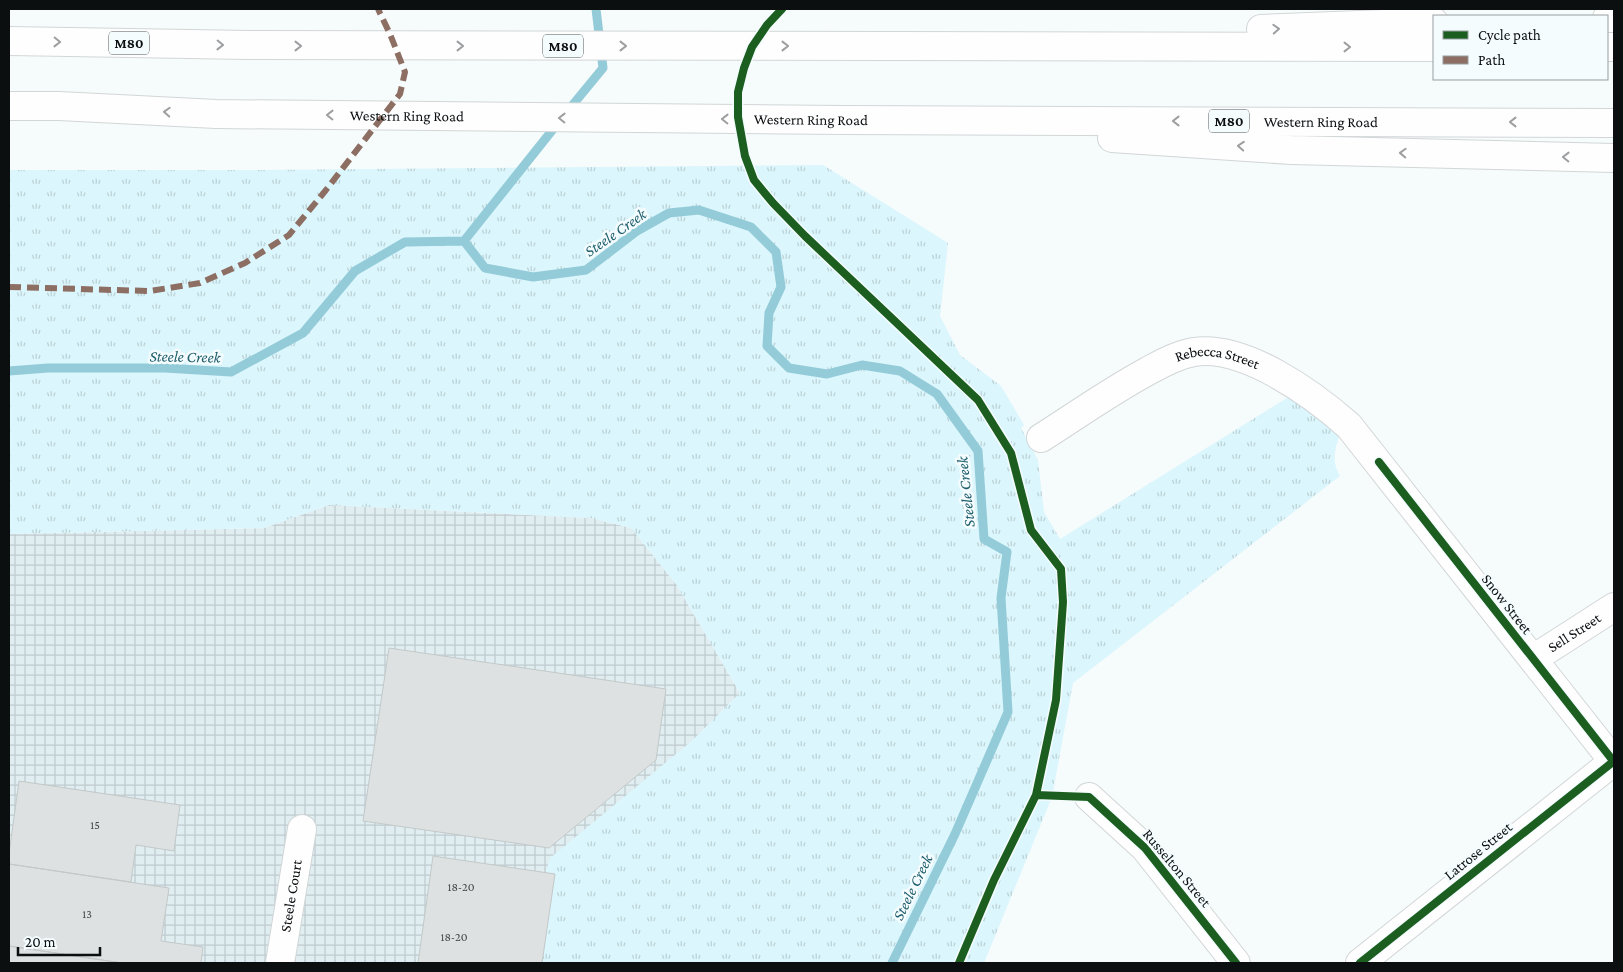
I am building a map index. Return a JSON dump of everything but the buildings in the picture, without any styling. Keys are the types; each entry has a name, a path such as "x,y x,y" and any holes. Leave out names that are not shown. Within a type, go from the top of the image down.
{"main road":[{"path":"878,47 1433,22"},
{"name":"M80","path":"9,41 249,46 1433,47"},
{"name":"Western Ring Road","path":"9,106 59,106 216,114 844,120 1614,123"},
{"path":"844,120 1291,150 1614,158"},
{"name":"Rebecca Street","path":"1042,438 1127,382 1173,357 1195,352 1217,353 1246,360 1280,375 1325,405 1349,426 1378,462"},
{"name":"Snow Street","path":"1378,462 1614,761"},
{"name":"Sell Street","path":"1533,659 1614,607"},
{"name":"Latrose Street","path":"1360,963 1614,761"},
{"name":"Russelton Street","path":"1089,797 1145,848 1236,963"},
{"name":"Steele Court","path":"280,963 302,829"}],"shaded area":[{"path":"329,505 591,518 631,528 676,584 740,693 693,740 633,791 555,874 542,963 9,963 9,534 264,528"}],"green space":[{"path":"823,165 948,243 940,316 960,355 1001,386 1024,425 1021,428 1038,460 1044,512 1060,539 1295,393 1340,433 1335,450 1335,460 1340,476 1073,683 1052,797 984,963 542,963 555,874 546,872 550,858 693,740 740,693 676,584 631,528 591,518 329,505 264,528 9,534 9,170 261,170"}],"waterway":[{"name":"Steele Creek","path":"566,113 603,68 596,9"},
{"name":"Steele Creek","path":"558,123 464,241 485,268 533,277 586,270 637,231 669,213 699,210 751,227 776,252 781,287 769,313 767,346 789,368 827,374 862,365 900,371 937,394 978,451 984,539 1007,552 1001,598 1008,712 955,834 892,963"},
{"name":"Steele Creek","path":"9,371 48,368 165,368 231,372 303,333 355,271 405,242 464,241"}],"marked path":[{"path":"9,287 150,291 200,283 245,263 289,235 400,94 405,72 378,9"}],"cycle path":[{"path":"782,9 767,25 752,47 738,92 738,117 745,156 754,180 805,236 978,400 1011,453 1031,530 1061,569 1063,602 1056,700 1036,795 994,880 959,963"},
{"path":"1379,462 1614,762"},
{"path":"1360,963 1614,761"},
{"path":"1036,795 1089,797 1145,848 1236,963"}]}
